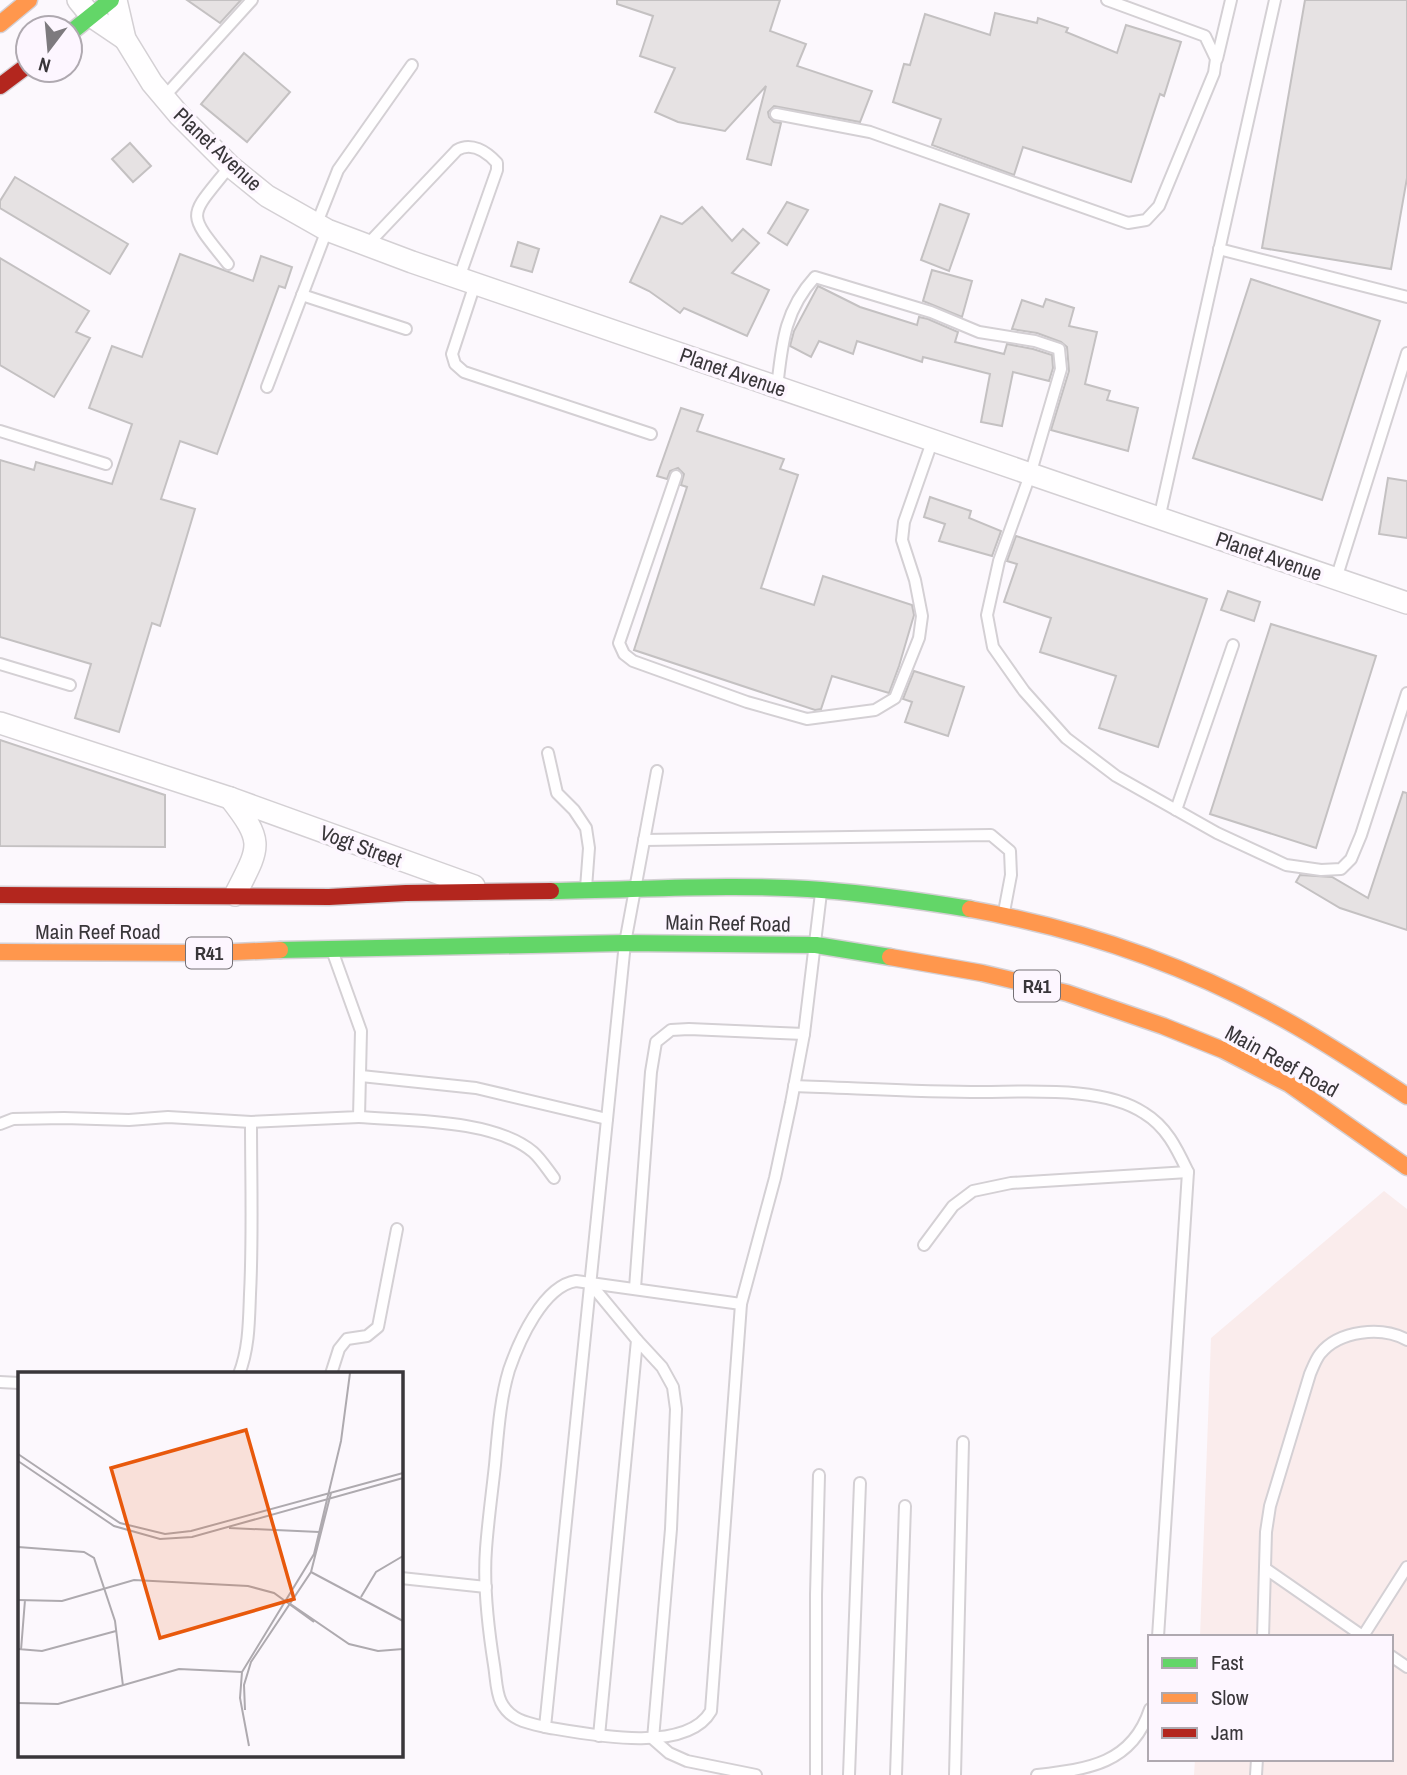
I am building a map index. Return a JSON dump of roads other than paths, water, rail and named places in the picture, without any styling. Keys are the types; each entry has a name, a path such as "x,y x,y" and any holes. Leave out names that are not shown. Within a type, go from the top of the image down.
{"main road":[{"path":"0,24 29,0"},
{"path":"84,8 113,0"},
{"name":"Main Reef Road","path":"0,895 235,895 329,903 492,893 752,888 821,890 918,900 1004,915 1126,949 1275,1014 1407,1096"},
{"name":"Main Reef Road","path":"0,952 213,953 331,942 816,945 969,971 1067,993 1163,1026 1223,1050 1289,1084 1407,1167"}],"street":[{"name":"Planet Avenue","path":"113,0 125,39 152,83 164,97 230,166 267,196 322,226 467,281 1407,603"},
{"name":"Planet Avenue","path":"84,8 125,39"},
{"name":"Vogt Street","path":"0,723 230,798 492,893"},
{"path":"230,798 248,821 257,843 235,895"}],"lane":[{"path":"164,97 252,0"},
{"path":"1107,0 1205,36 1216,59"},
{"path":"776,114 870,132 1128,223 1146,220 1159,206 1214,73 1231,0"},
{"path":"1159,519 1275,0"},
{"path":"267,387 302,295 338,170 412,65"},
{"path":"367,245 457,150 465,145 492,158 497,163 497,170 467,281 452,354 455,364 464,372 651,434"},
{"path":"229,264 199,227 196,216 198,206 230,166"},
{"path":"1219,249 1407,298"},
{"path":"777,388 782,335 802,291 815,277 931,312 979,332 1035,341 1059,349 1061,369 1030,475 999,561 987,615 993,647 1024,691 1066,738 1116,776 1217,833 1286,865 1321,870 1341,869 1351,859 1361,835 1407,693"},
{"path":"302,295 406,329"},
{"path":"1336,579 1407,353"},
{"path":"0,432 106,464"},
{"path":"676,476 619,643 624,654 633,661 722,693 807,719 875,710 895,698 919,638 922,616 915,580 902,540 904,522 932,442"},
{"path":"1176,810 1233,645"},
{"path":"0,664 70,685"},
{"path":"548,753 557,793 574,810 586,828 589,848 586,891"},
{"path":"545,1727 625,943 657,771"},
{"path":"643,840 991,835 1010,851 1011,875 1004,915"},
{"path":"741,1304 635,1287 567,1282 556,1289 519,1341 508,1373 501,1413 489,1523 486,1587 500,1700 508,1713 518,1721 599,1736 653,1739 698,1727 706,1720 711,1710 741,1304 775,1178 794,1086 804,1034 821,890"},
{"path":"331,942 361,1031 359,1117"},
{"path":"635,1287 651,1072 656,1042 671,1030 689,1029 804,1034"},
{"path":"361,1076 475,1088 607,1119"},
{"path":"794,1086 982,1092 1027,1090 1106,1097 1144,1112 1172,1138 1188,1172 1158,1635"},
{"path":"0,1124 13,1119 64,1118 168,1118 251,1122 359,1117 487,1130 512,1139 534,1153 554,1178"},
{"path":"240,1372 249,1330 251,1122"},
{"path":"924,1245 953,1206 973,1191 1011,1183 1188,1172"},
{"path":"332,1372 339,1349 347,1339 366,1336 378,1327 397,1229"},
{"path":"589,1282 662,1367 673,1387 676,1409 671,1529 653,1739"},
{"path":"1263,1635 1266,1532 1270,1506 1310,1374 1319,1354 1333,1341 1352,1334 1375,1332 1407,1340"},
{"path":"599,1736 637,1340"},
{"path":"0,1382 18,1383"},
{"path":"955,1775 963,1442"},
{"path":"816,1775 819,1475"},
{"path":"849,1775 860,1483"},
{"path":"896,1775 905,1506"},
{"path":"1365,1635 1407,1567"},
{"path":"1266,1569 1363,1635"},
{"path":"402,1577 486,1587"},
{"path":"1037,1775 1075,1770 1117,1756 1138,1737 1148,1714"},
{"path":"653,1739 669,1753 687,1761 757,1775"}]}
